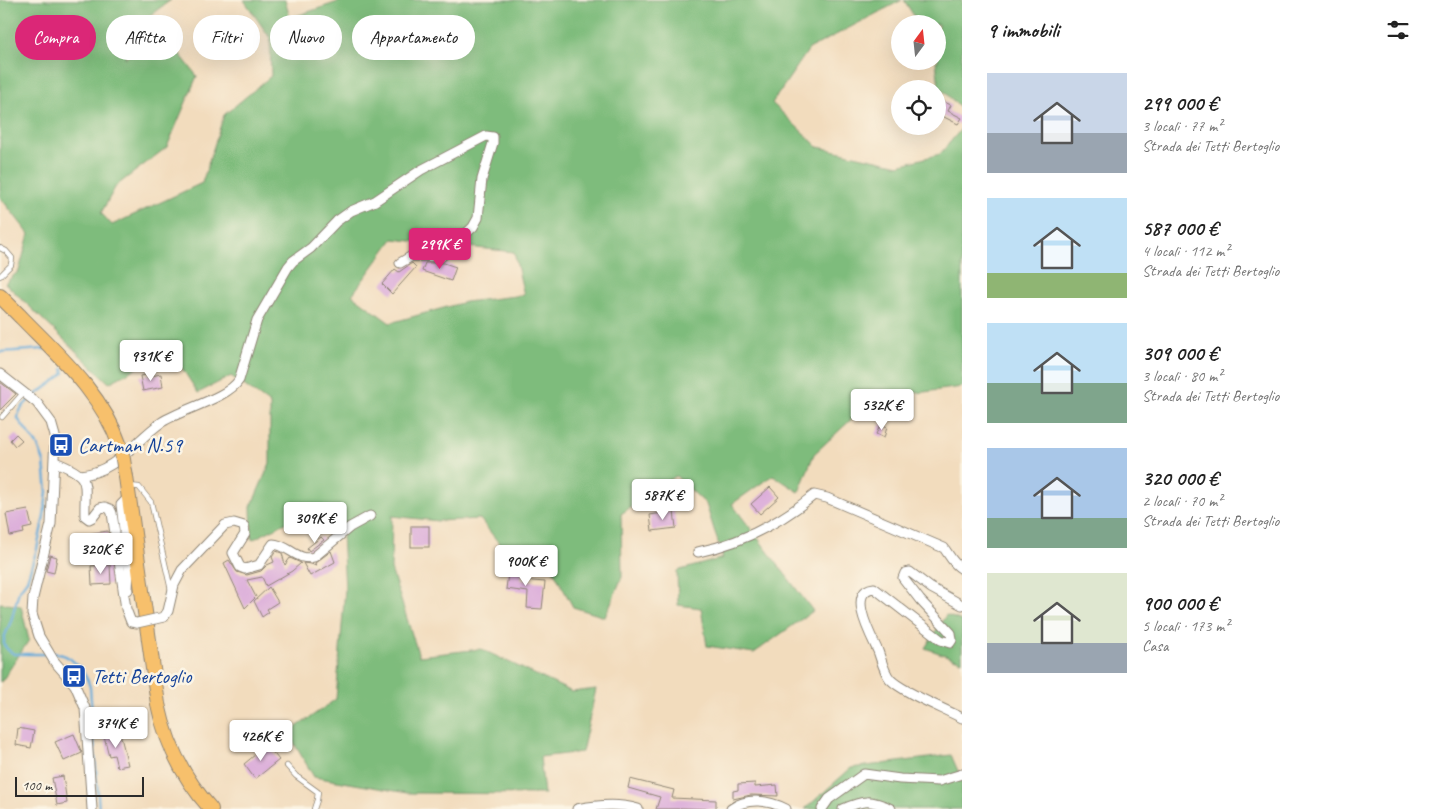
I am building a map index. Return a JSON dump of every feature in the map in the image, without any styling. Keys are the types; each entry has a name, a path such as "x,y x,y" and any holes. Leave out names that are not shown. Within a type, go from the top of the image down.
{"main road":[{"path":"0,296 76,375 103,409 120,446 128,486 162,724 180,766 192,786 212,809"}],"street":[{"path":"80,475 89,475 114,463 130,451 148,432 164,421 225,393 235,386 239,380 257,320 288,267 293,261 312,248 337,221 374,201 435,163 486,136 493,137 481,185 478,218 473,226 441,257 412,256 400,263"},
{"path":"0,374 37,403 51,422 55,436 51,524 33,598 32,614 39,636 54,661 75,685 85,708 92,809"},
{"path":"55,462 80,475 85,482 85,516 93,517 102,507 110,509 126,608 132,622 137,623 164,617 168,611 174,586 182,570 225,525 234,523 244,526 246,529 234,553 240,567 243,569 259,565 273,544 280,545 302,557 314,557 350,527 370,516"},
{"path":"126,608 129,569 121,505 128,486"},
{"path":"698,552 717,548 769,526 792,512 814,495 827,498 944,548 955,565 962,569"},
{"path":"962,605 931,588 910,572 905,573 903,578 914,593 950,633 952,640 946,642 874,588 868,588 863,592 861,598 861,611 889,678 902,688 962,718"},
{"path":"822,809 829,799 864,774 900,779 938,781 962,774"},
{"path":"731,809 744,803 760,800 777,804 786,809"},
{"path":"843,809 857,802 869,801 876,802 890,809"},
{"path":"577,809 598,805 628,806 638,809"}],"lane":[{"path":"0,248 12,258 10,265 0,276"},
{"path":"2,418 24,394"},
{"path":"128,486 139,487 151,502 172,595"},
{"path":"287,766 296,776 318,792 318,800 314,809"}],"green space":[{"path":"0,0 171,0 150,15 106,15 106,60 183,60 183,58 197,76 167,147 116,186 101,213 112,225 202,183 224,115 271,76 271,60 342,60 342,15 299,15 344,0 902,0 809,49 772,103 818,147 899,165 940,154 962,128 962,387 886,397 856,415 814,454 799,492 773,475 732,504 813,611 754,653 707,646 701,608 678,605 677,571 723,558 706,504 676,476 621,514 622,577 605,617 573,607 543,551 502,547 480,519 438,521 392,516 391,569 419,656 481,649 572,692 596,689 582,752 540,757 544,794 407,793 314,777 288,733 336,699 345,589 341,515 309,511 252,540 251,507 270,463 270,404 231,376 198,393 180,365 148,362 109,383 5,283 19,271 29,234 0,197","holes":["393,239 514,252 524,295 465,302 390,323 352,295"]},
{"path":"244,0 285,0 289,15 270,15 270,38 260,23 260,15 254,15"},
{"path":"904,0 962,0 962,109 946,94 946,80 938,80 937,70 946,70 946,15 913,15"},
{"path":"0,603 21,606 29,640 0,682"},
{"path":"946,615 962,621 962,661 925,648"},
{"path":"951,755 962,780 962,809 805,809 851,768"}],"building":[{"path":"946,103 951,105 948,111 962,118 958,124 946,118"},
{"path":"412,263 416,267 392,294 382,284 395,269 399,272"},
{"path":"425,263 444,263 456,267 451,281 422,271"},
{"path":"151,374 151,376 161,374 163,387 143,391 140,376"},
{"path":"0,382 16,394 0,410"},
{"path":"881,424 887,427 884,438 876,434"},
{"path":"16,434 22,440 15,446 10,440"},
{"path":"770,487 779,497 760,514 751,504"},
{"path":"28,510 32,527 23,529 24,533 10,536 6,514"},
{"path":"674,511 676,528 652,531 650,515"},
{"path":"411,526 429,526 429,547 411,547"},
{"path":"108,531 110,541 105,542 104,539 87,542 86,534"},
{"path":"321,537 324,540 309,551 307,548"},
{"path":"276,551 282,553 285,565 290,558 301,563 292,571 266,586 262,577 247,580 256,597 245,608 224,563 229,560 237,572 247,575 261,571 267,565 274,562 272,557"},
{"path":"331,551 335,562 310,576 303,563 316,566 315,563"},
{"path":"50,555 57,557 54,573 46,571"},
{"path":"110,565 111,584 92,585 91,566"},
{"path":"509,566 523,567 521,580 545,582 542,609 527,608 528,592 506,589"},
{"path":"269,587 278,602 267,609 269,612 262,617 254,601"},
{"path":"18,728 34,731 31,748 16,745"},
{"path":"120,733 128,765 117,767 114,755 109,756 104,736"},
{"path":"74,734 82,753 64,761 55,742"},
{"path":"267,745 279,760 255,779 244,764"},
{"path":"63,776 67,803 57,805 52,778"},
{"path":"630,779 674,790 672,798 716,800 716,809 656,809 660,797 628,788"},
{"path":"755,783 755,787 777,785 778,796 751,795 733,799 733,791 738,790 738,784"}],"waterway":[{"path":"0,352 45,349"},
{"path":"48,654 14,654 4,645 4,638 19,591 27,580 37,549 47,492 44,462 38,446 18,419 19,412 29,400 59,378 64,373 63,369"},
{"path":"53,653 66,656 77,664 85,675 90,687 99,809"}],"place":[{"name":"Cartman N.59","path":"61,445"},
{"name":"Tetti Bertoglio","path":"74,676"}]}
